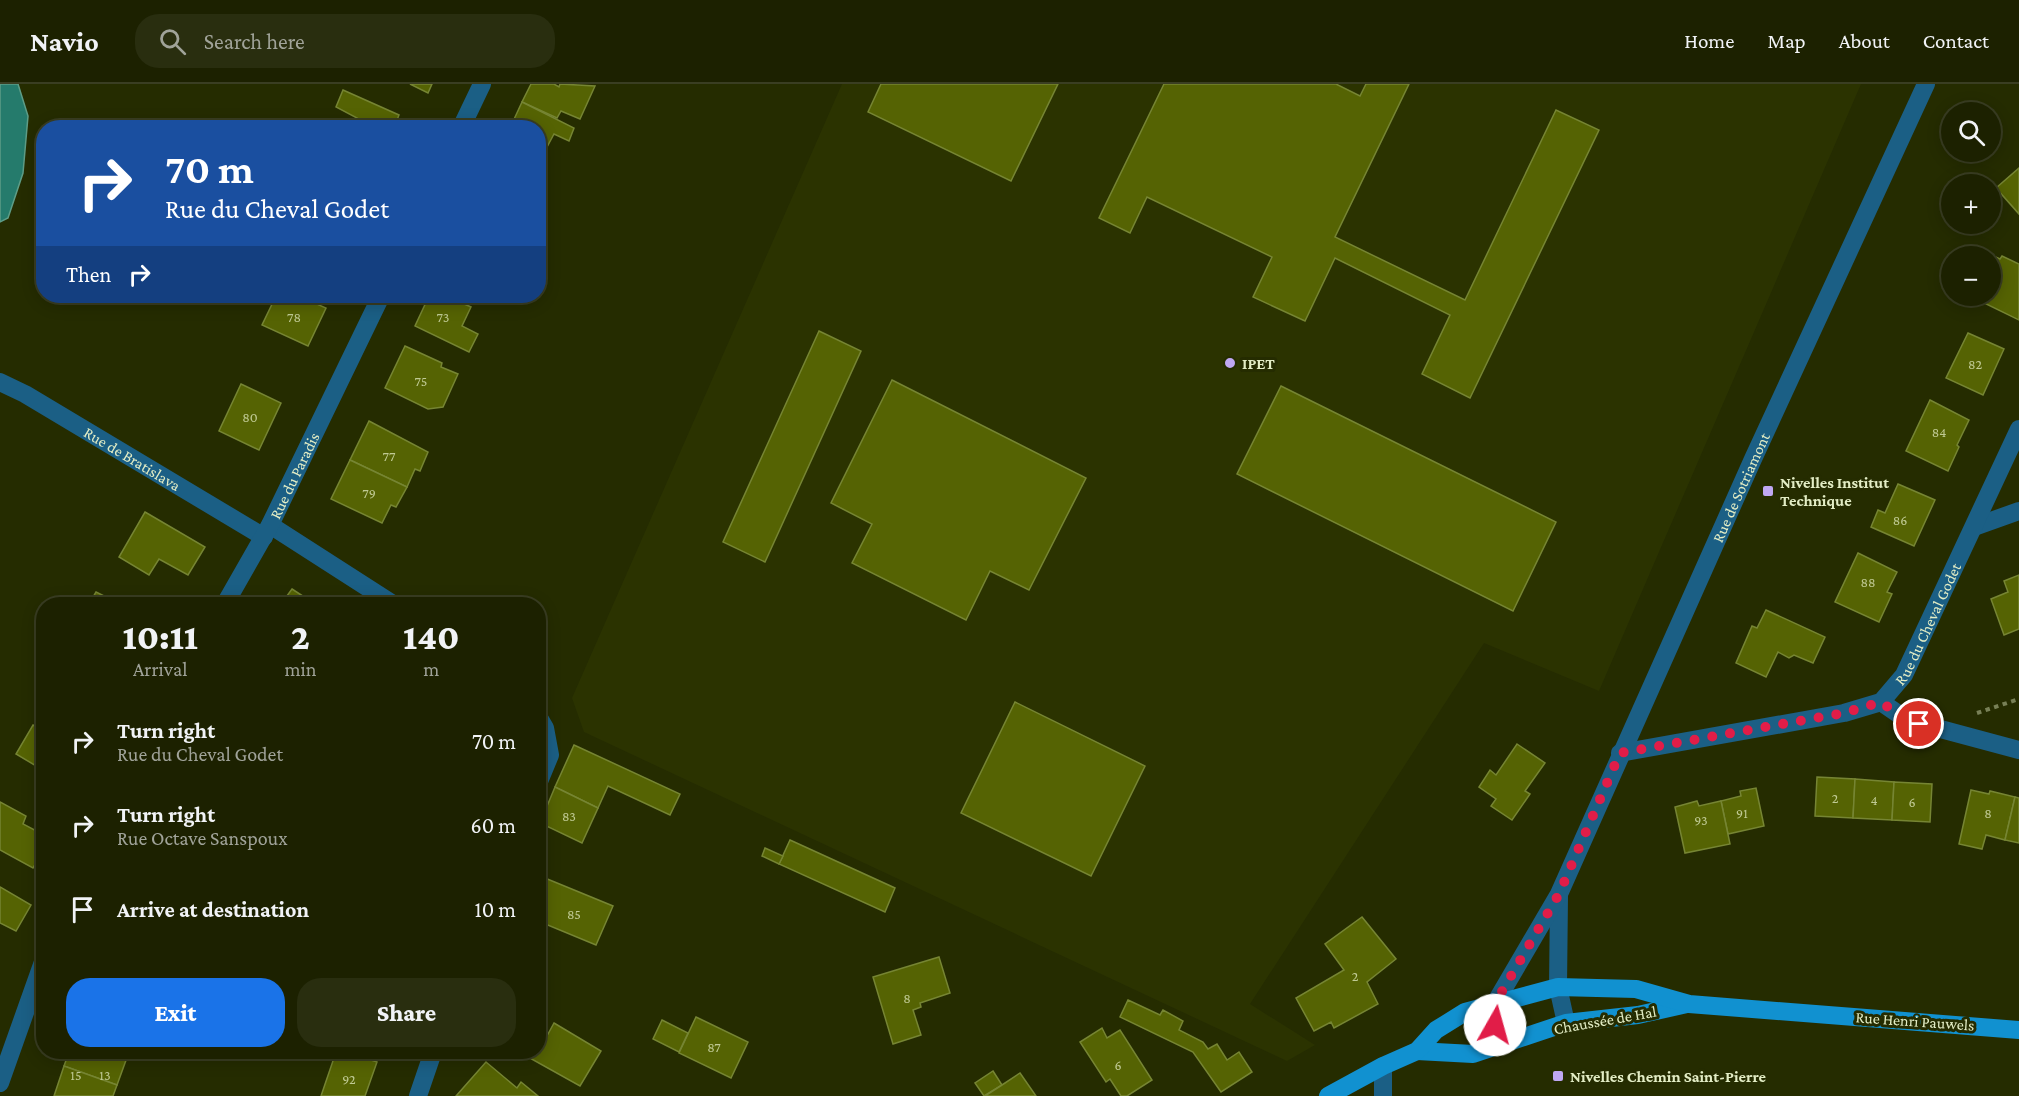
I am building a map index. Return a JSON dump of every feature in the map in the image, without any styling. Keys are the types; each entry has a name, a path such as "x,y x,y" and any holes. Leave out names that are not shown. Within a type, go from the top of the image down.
{"main road":[{"name":"Chaussée de Hal","path":"1328,1096 1383,1066 1417,1051 1436,1030 1465,1012 1558,987 1636,989 1689,1004 1810,1015"},
{"name":"Chaussée de Hal","path":"1417,1051 1473,1054 1566,1023 1638,1015 1689,1004"},
{"name":"Rue Henri Pauwels","path":"1810,1015 1989,1026 2019,1030"}],"street":[{"path":"465,120 482,84"},
{"name":"Rue de Sotriamont","path":"1494,1005 1559,894 1620,753 1926,84"},
{"name":"Rue du Paradis","path":"378,303 267,531 381,597"},
{"path":"0,371 25,394"},
{"name":"Rue de Bratislava","path":"0,382 267,531"},
{"name":"Rue du Cheval Godet","path":"1881,702 1904,675 2019,429"},
{"path":"1974,527 2019,512"},
{"path":"229,597 267,531"},
{"path":"1620,753 1844,713 1881,702 1906,720 2019,750"},
{"path":"546,735 549,755 546,763"},
{"name":"Rue de Sotriamont","path":"1559,894 1558,987 1566,1023"},
{"path":"0,1083 36,982"},
{"path":"1494,1005 1496,1046"},
{"path":"418,1096 431,1059"},
{"path":"1383,1066 1383,1096"}],"shaded area":[{"name":"IPET","path":"842,84 1861,84 1599,691 1484,643 1250,1004 1315,1045 1287,1061 584,732 572,698"}],"water":[{"path":"0,84 18,84 28,116 23,173 8,218 0,222"}],"building":[{"path":"410,84 432,84 428,93"},
{"path":"531,84 554,84 559,87 560,84 595,86 580,119 561,111 557,118 522,102"},
{"path":"881,84 1058,84 1011,181 868,112"},
{"path":"1164,84 1336,84 1360,96 1366,84 1409,84 1335,237 1465,300 1556,110 1599,130 1470,398 1422,374 1450,315 1335,258 1305,321 1253,297 1272,257 1147,197 1130,233 1099,218"},
{"path":"343,90 399,115 397,120 359,120 336,107"},
{"path":"522,102 574,128 569,141 554,134 546,149 546,120 514,120"},
{"path":"2019,168 2019,214 2001,194 2001,184"},
{"path":"2002,256 2019,264 2019,320 1990,306 2001,306"},
{"path":"273,303 315,303 326,308 308,346 262,325"},
{"path":"426,303 462,303 471,307 462,326 478,334 469,352 415,326"},
{"path":"819,331 861,351 765,562 723,542"},
{"path":"1968,333 2004,349 1983,395 1946,378"},
{"path":"405,346 442,363 441,367 458,374 443,407 428,409 385,388"},
{"path":"892,380 1086,478 1029,590 990,571 966,620 852,563 872,524 831,503"},
{"path":"241,384 281,403 259,450 219,431"},
{"path":"1281,386 1556,522 1513,611 1237,474"},
{"path":"1930,400 1969,420 1948,471 1906,451"},
{"path":"369,421 428,452 420,471 415,469 407,487 350,460"},
{"path":"350,460 407,487 396,507 391,505 382,523 331,499"},
{"path":"1898,484 1935,500 1914,546 1871,527 1878,510 1885,513"},
{"path":"145,512 205,547 188,575 159,559 149,575 119,557"},
{"path":"1858,553 1897,572 1887,592 1892,594 1879,622 1835,602"},
{"path":"2019,575 2019,629 2004,635 1991,599 2008,592 2004,581"},
{"path":"292,589 304,597 286,597"},
{"path":"96,592 106,597 93,597"},
{"path":"1766,610 1825,637 1813,663 1794,655 1789,658 1778,652 1766,677 1736,663 1752,626 1757,628"},
{"path":"1015,702 1145,766 1091,876 961,813"},
{"path":"33,725 36,727 36,766 16,754"},
{"path":"1517,744 1545,763 1525,791 1530,794 1512,820 1491,806 1496,799 1479,787 1490,770 1496,775"},
{"path":"574,745 680,794 670,815 608,786 598,808 555,787"},
{"path":"1817,777 1855,779 1853,818 1815,816"},
{"path":"1855,779 1894,782 1892,820 1853,818"},
{"path":"1894,782 1932,784 1930,822 1892,820"},
{"path":"555,787 598,808 582,843 546,826 546,809"},
{"path":"1756,788 1764,826 1728,834 1721,801 1741,796 1740,791"},
{"path":"1971,790 1989,794 1990,791 2015,797 2005,840 1986,835 1982,849 1959,844"},
{"path":"2015,797 2019,798 2019,843 2005,840"},
{"path":"1697,801 1699,806 1721,801 1730,844 1685,853 1675,807"},
{"path":"0,802 26,816 23,824 36,831 36,863 33,868 0,850"},
{"path":"790,840 895,888 885,912 779,864"},
{"path":"765,848 783,856 779,864 762,856"},
{"path":"546,878 613,906 596,945 546,924"},
{"path":"0,887 31,905 16,931 0,923"},
{"path":"1362,917 1396,959 1367,982 1378,1004 1334,1028 1331,1022 1314,1031 1296,998 1344,970 1325,944"},
{"path":"939,957 950,993 920,1003 921,1007 913,1010 921,1035 893,1044 873,977"},
{"path":"1128,1000 1160,1015 1163,1010 1183,1021 1179,1030 1203,1042 1208,1049 1217,1044 1227,1060 1239,1052 1252,1072 1221,1092 1193,1052 1120,1017"},
{"path":"696,1017 748,1042 731,1078 679,1053"},
{"path":"662,1020 688,1033 679,1052 653,1039"},
{"path":"554,1023 601,1051 580,1086 532,1059 546,1059 546,1033 548,1034"},
{"path":"1102,1028 1107,1038 1120,1030 1152,1080 1127,1096 1121,1096 1110,1079 1106,1082 1080,1042"},
{"path":"66,1059 126,1059 117,1085 64,1066"},
{"path":"334,1059 368,1059 377,1062 365,1096 321,1096"},
{"path":"486,1062 517,1088 521,1082 538,1096 456,1096"},
{"path":"64,1066 117,1085 113,1096 54,1096"},
{"path":"993,1071 1002,1085 984,1096 975,1083"},
{"path":"1020,1073 1036,1096 985,1096 1002,1085"}],"place":[{"name":"IPET","path":"1230,363"},
{"name":"Nivelles Institut Technique","path":"1768,491"},
{"name":"Nivelles Chemin Saint-Pierre","path":"1558,1076"}],"route":[{"path":"1495,1025 1494,1005 1559,894 1620,753 1844,713 1881,702 1906,720 1919,724"}]}
